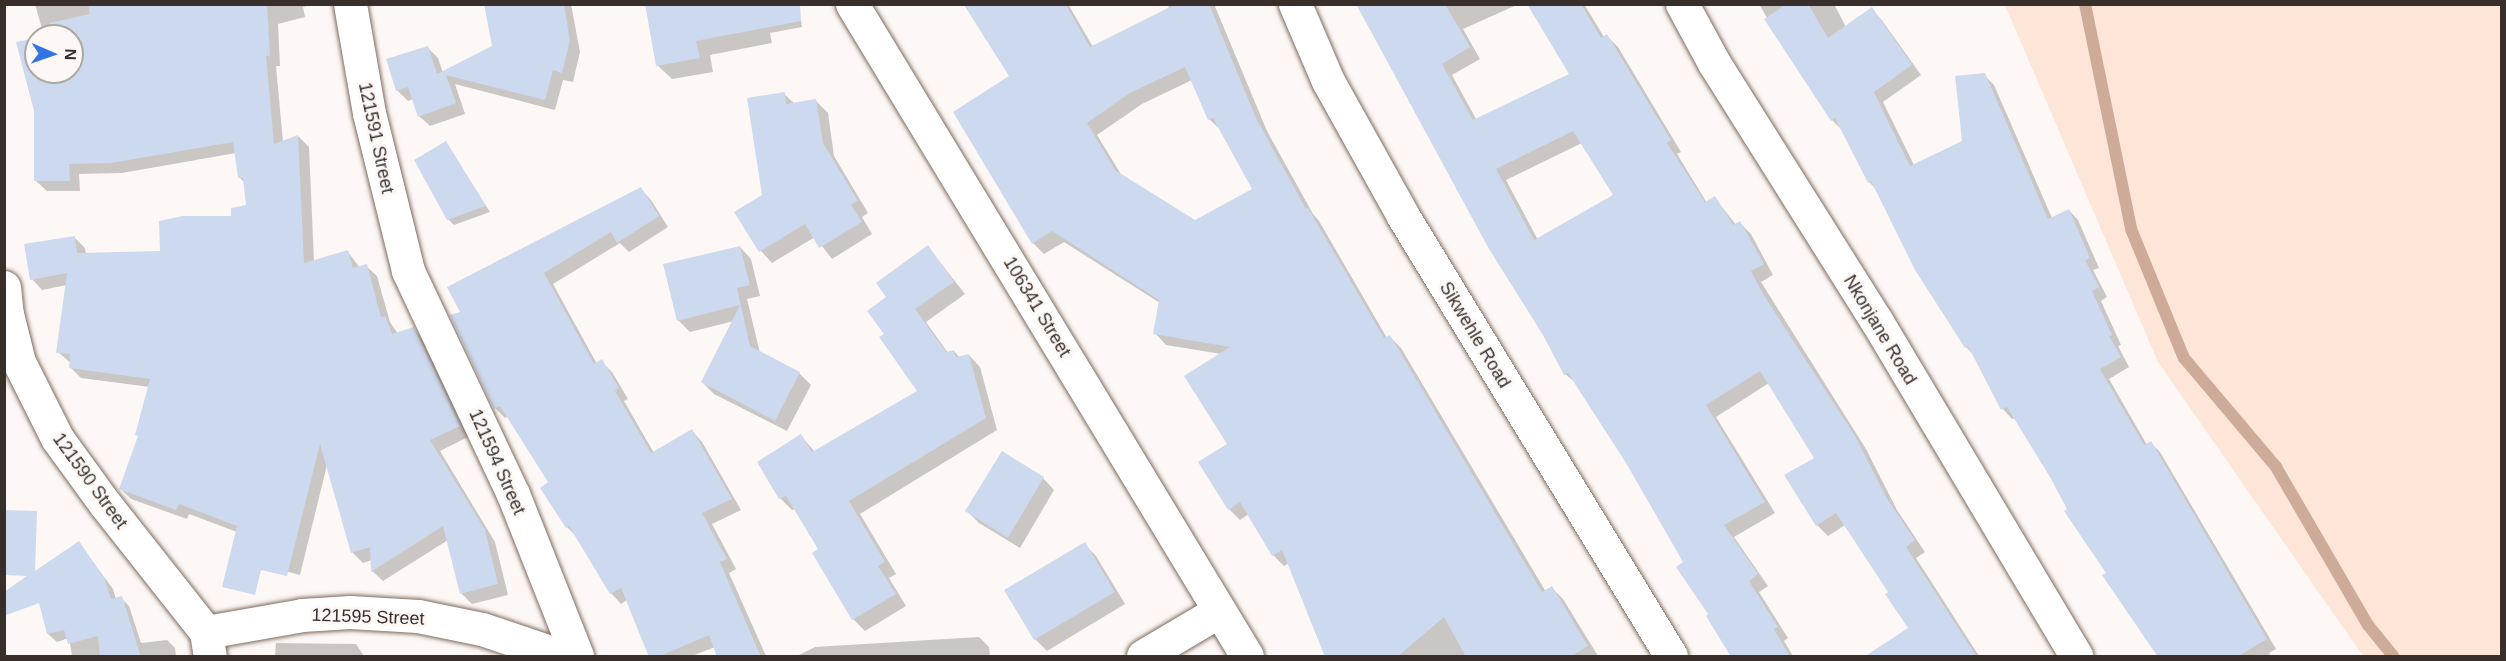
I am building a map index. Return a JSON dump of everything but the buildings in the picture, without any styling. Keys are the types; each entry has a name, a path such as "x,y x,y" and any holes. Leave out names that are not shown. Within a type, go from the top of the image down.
{"street":[{"name":"121591 Street","path":"350,4 369,113 408,271"},
{"name":"106341 Street","path":"852,4 1247,657"},
{"name":"Sikwehle Road","path":"1296,4 1328,81 1403,216 1671,657"},
{"name":"Nkonjane Road","path":"1682,4 1714,63 1876,320 2076,657"},
{"name":"121594 Street","path":"408,271 513,494 577,657"},
{"name":"121590 Street","path":"4,287 7,314 19,362 57,438 208,644"},
{"path":"1143,657 1219,611"},
{"name":"121595 Street","path":"208,644 302,615 350,612 418,616 482,629 562,657"}],"shaded area":[{"path":"2005,5 2501,5 2501,656 2363,656 2158,362"}],"waterway":[{"path":"2085,4 2131,229 2184,358 2276,467 2368,625 2393,656"}]}
